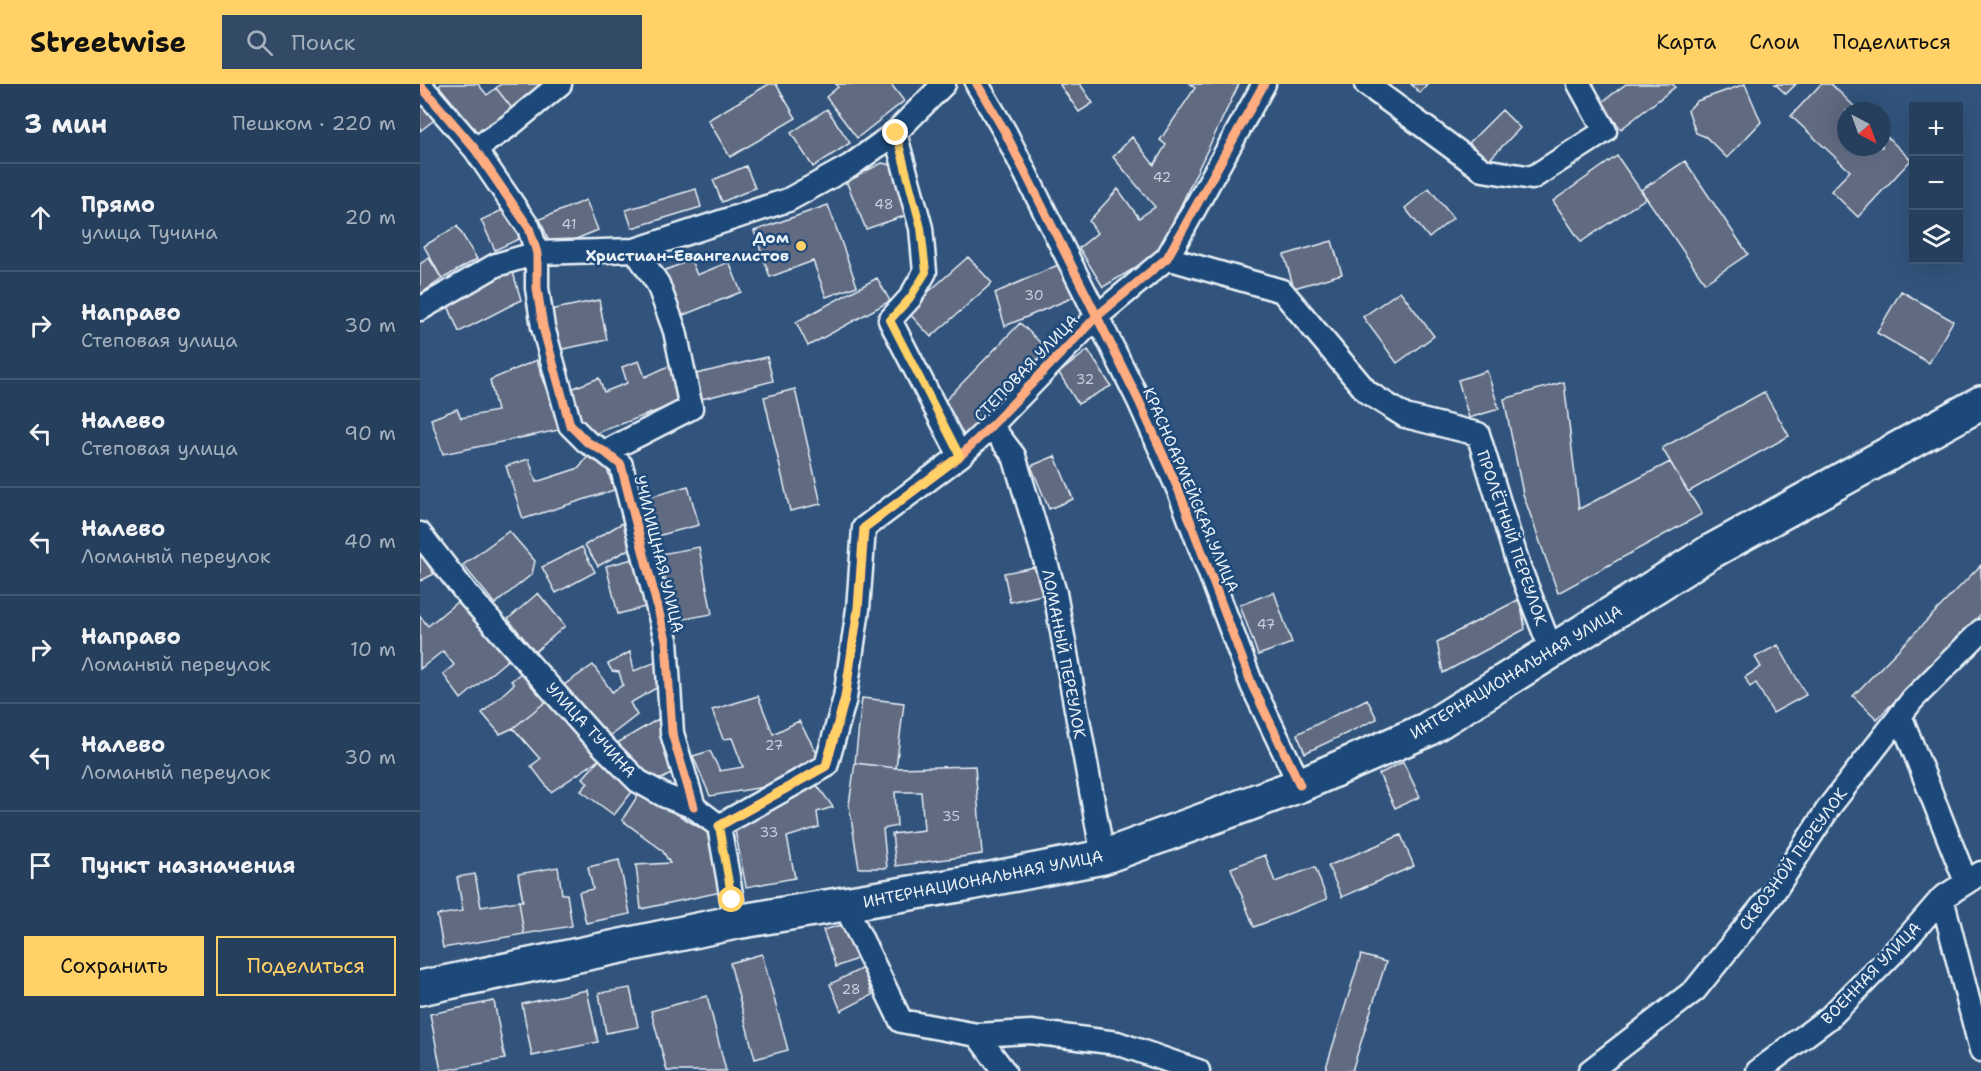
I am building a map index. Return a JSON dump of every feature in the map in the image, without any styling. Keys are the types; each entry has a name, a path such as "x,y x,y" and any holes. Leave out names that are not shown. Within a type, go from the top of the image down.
{"main road":[{"name":"ИНТЕРНАЦИОНАЛЬНАЯ УЛИЦА","path":"420,988 736,922 845,905 1103,857 1300,785 1426,730 1710,552 1981,403"}],"street":[{"path":"475,149 509,126 560,84"},
{"path":"420,309 495,265 537,253 635,250 788,200 850,166 896,133 944,84"},
{"name":"КРАСНОАРМЕЙСКАЯ УЛИЦА","path":"977,84 1005,132 1140,401 1179,491 1252,685 1300,785"},
{"name":"СТЕПОВАЯ УЛИЦА","path":"719,826 826,766 845,698 858,609 864,528 960,456 1096,317 1167,258 1264,84"},
{"path":"1366,84 1483,170 1532,178 1605,131 1579,84"},
{"name":"УЧИЛИЩНАЯ УЛИЦА","path":"420,85 475,149 530,228 537,253 537,288 543,327 570,425 586,442 605,452 621,465 666,640 672,733 694,807"},
{"path":"896,133 921,228 926,272 910,298 890,320 960,456"},
{"path":"605,452 691,408 675,331 658,284 635,250"},
{"name":"ПРОЛЁТНЫЙ ПЕРЕУЛОК","path":"1167,258 1282,291 1367,392 1405,416 1478,434 1520,567 1551,652"},
{"name":"ЛОМАНЫЙ ПЕРЕУЛОК","path":"991,426 1014,456 1055,593 1103,857"},
{"name":"УЛИЦА ТУЧИНА","path":"420,534 475,602 592,735 638,781 665,796 694,807 719,826"},
{"name":"СКВОЗНОЙ ПЕРЕУЛОК","path":"1590,1071 1695,990 1773,893 1830,806 1900,715 1981,631"},
{"path":"1900,715 1974,878"},
{"path":"719,826 736,922"},
{"name":"ВОЕННАЯ УЛИЦА","path":"1758,1071 1830,1017 1902,944 1942,898 1974,878"},
{"path":"1942,898 1981,1050"},
{"path":"845,905 901,1021 976,1035 1031,1032 1117,1043 1198,1071"},
{"path":"976,1035 1004,1071"}],"building":[{"path":"441,84 478,84 487,95 496,88 514,111 482,138 439,86"},
{"path":"501,84 547,84 514,111 496,88"},
{"path":"769,84 776,84 796,118 730,157 708,120"},
{"path":"836,84 891,84 904,101 857,138 826,97 838,87"},
{"path":"1080,84 1093,103 1079,112 1060,85"},
{"path":"1190,84 1239,84 1157,255 1103,287 1079,248 1097,233 1089,221 1118,189 1139,218 1155,207 1113,157 1132,137 1154,165 1166,145 1160,140 1195,88"},
{"path":"1411,84 1428,84 1420,93"},
{"path":"1626,84 1673,84 1675,87 1621,129 1601,103"},
{"path":"1745,84 1761,122 1727,158 1706,137 1696,133 1688,110 1697,101"},
{"path":"1775,84 1796,84 1786,94"},
{"path":"1821,84 1831,84 1850,102 1837,102 1837,156 1891,156 1891,141 1909,158 1909,162 1858,217 1831,191 1850,171 1791,116"},
{"path":"420,96 438,117 420,131"},
{"path":"827,109 850,143 813,167 791,133"},
{"path":"1502,110 1520,128 1488,161 1469,143"},
{"path":"1617,156 1646,198 1581,242 1553,201"},
{"path":"1685,161 1748,254 1705,283 1641,190"},
{"path":"882,163 891,165 896,171 913,213 866,229 846,181"},
{"path":"746,166 755,188 722,202 713,180"},
{"path":"1429,188 1453,218 1429,238 1405,208"},
{"path":"696,189 701,207 632,228 626,210"},
{"path":"586,200 598,230 552,249 540,219"},
{"name":"Дом Христиан-Евангелистов","path":"828,205 857,286 826,297 813,261 770,277 754,231"},
{"path":"509,207 523,237 495,250 481,220"},
{"path":"457,226 477,259 442,279 424,246"},
{"path":"1332,241 1342,274 1294,288 1284,255"},
{"path":"968,257 992,283 931,337 907,311"},
{"path":"429,258 442,279 420,294 420,264"},
{"path":"691,260 697,275 729,262 741,292 681,316 663,271"},
{"path":"1060,264 1074,297 1005,326 995,293"},
{"path":"512,269 521,300 459,332 447,303"},
{"path":"877,278 890,301 808,346 796,322"},
{"path":"1400,291 1434,336 1397,363 1363,317"},
{"path":"1901,291 1953,321 1929,363 1877,333"},
{"path":"599,300 607,340 558,350 550,310"},
{"path":"1020,323 1048,350 963,439 942,404"},
{"path":"1088,350 1111,386 1078,404 1059,373"},
{"path":"767,357 773,381 702,399 696,374"},
{"path":"537,360 559,430 443,454 431,419 457,409 461,418 497,411 490,380"},
{"path":"639,361 645,377 673,364 681,402 594,434 583,427 571,389 599,378 604,392 627,383 622,367"},
{"path":"1487,371 1499,409 1469,418 1458,380"},
{"path":"1564,382 1579,509 1670,462 1702,514 1558,593 1523,494 1504,399"},
{"path":"795,389 821,504 790,511 764,397"},
{"path":"1764,392 1789,436 1688,492 1662,448"},
{"path":"591,452 605,463 614,490 523,519 506,466 529,459 536,482 579,468"},
{"path":"1055,456 1073,499 1049,509 1031,466"},
{"path":"688,486 699,525 653,537 643,499"},
{"path":"624,522 631,548 598,566 585,545"},
{"path":"509,531 535,561 532,574 495,604 463,565"},
{"path":"582,547 595,572 556,593 542,567"},
{"path":"699,547 712,614 673,621 661,554"},
{"path":"420,554 434,574 420,581"},
{"path":"637,558 649,606 618,614 606,566"},
{"path":"1981,565 1981,614 1877,719 1853,696"},
{"path":"1040,566 1046,594 1010,602 1004,573"},
{"path":"1274,592 1292,643 1258,655 1240,605"},
{"path":"538,593 565,626 535,652 508,619"},
{"path":"1520,599 1525,629 1443,673 1437,642"},
{"path":"457,602 510,658 461,699 443,674 454,665 443,651 420,669 420,616 428,626"},
{"path":"1778,645 1806,695 1773,713 1756,683 1750,687 1745,677 1761,667 1755,657"},
{"path":"630,652 634,671 656,662 658,687 630,703 637,715 606,739 561,687 593,665 612,692 623,685 619,672 612,671 608,664"},
{"path":"522,672 548,700 513,728 500,734 482,713 514,684 511,681"},
{"path":"758,696 773,734 799,721 819,757 764,787 710,796 693,756 710,751 720,771 743,767 732,738 723,739 712,710"},
{"path":"862,698 904,703 896,768 855,763"},
{"path":"1367,699 1377,719 1305,753 1297,734"},
{"path":"548,700 600,759 551,792 531,766 540,759 513,728"},
{"path":"658,719 677,771 652,784 614,745"},
{"path":"600,759 635,788 614,815 581,791 588,783 583,778"},
{"path":"1403,762 1420,797 1395,808 1379,774"},
{"path":"855,763 896,768 975,766 982,854 896,866 892,834 924,830 921,792 895,792 897,826 883,829 887,868 859,868 849,805"},
{"path":"816,784 833,807 817,812 819,827 787,837 795,878 746,887 734,825"},
{"path":"640,792 707,832 721,892 641,909 636,865 670,863 662,850 622,820"},
{"path":"1401,835 1414,866 1342,897 1328,866"},
{"path":"1265,855 1275,882 1315,867 1327,899 1254,927 1231,868"},
{"path":"619,860 630,914 586,923 579,892 593,889 588,867"},
{"path":"558,867 562,894 567,894 572,926 524,934 519,901 523,901 518,874"},
{"path":"475,874 481,907 519,901 524,934 443,948 437,915 463,911 457,877"},
{"path":"846,924 859,958 836,967 823,930"},
{"path":"762,954 788,1050 755,1059 730,963"},
{"path":"1361,955 1386,962 1352,1071 1325,1071"},
{"path":"863,968 872,995 841,1011 830,984"},
{"path":"630,988 638,1027 606,1033 599,993"},
{"path":"587,990 598,1042 532,1056 522,1004"},
{"path":"707,996 726,1071 667,1071 651,1011"},
{"path":"494,1001 505,1059 441,1071 430,1014"}],"cycle path":[{"path":"977,84 1005,132 1139,401 1179,491 1252,685 1300,785"},
{"path":"719,826 826,766 845,698 858,609 864,528 960,456 1096,317 1167,258 1264,84"},
{"path":"420,85 475,149 529,228 537,253 537,288 543,327 570,425 587,442 605,452 621,465 666,640 672,733 694,807"}],"place":[{"name":"Дом Христиан-Евангелистов","path":"801,246"}],"route":[{"path":"732,900 719,826 826,766 845,698 858,609 864,528 960,456 890,320 910,298 926,272 921,228 896,133"}]}
